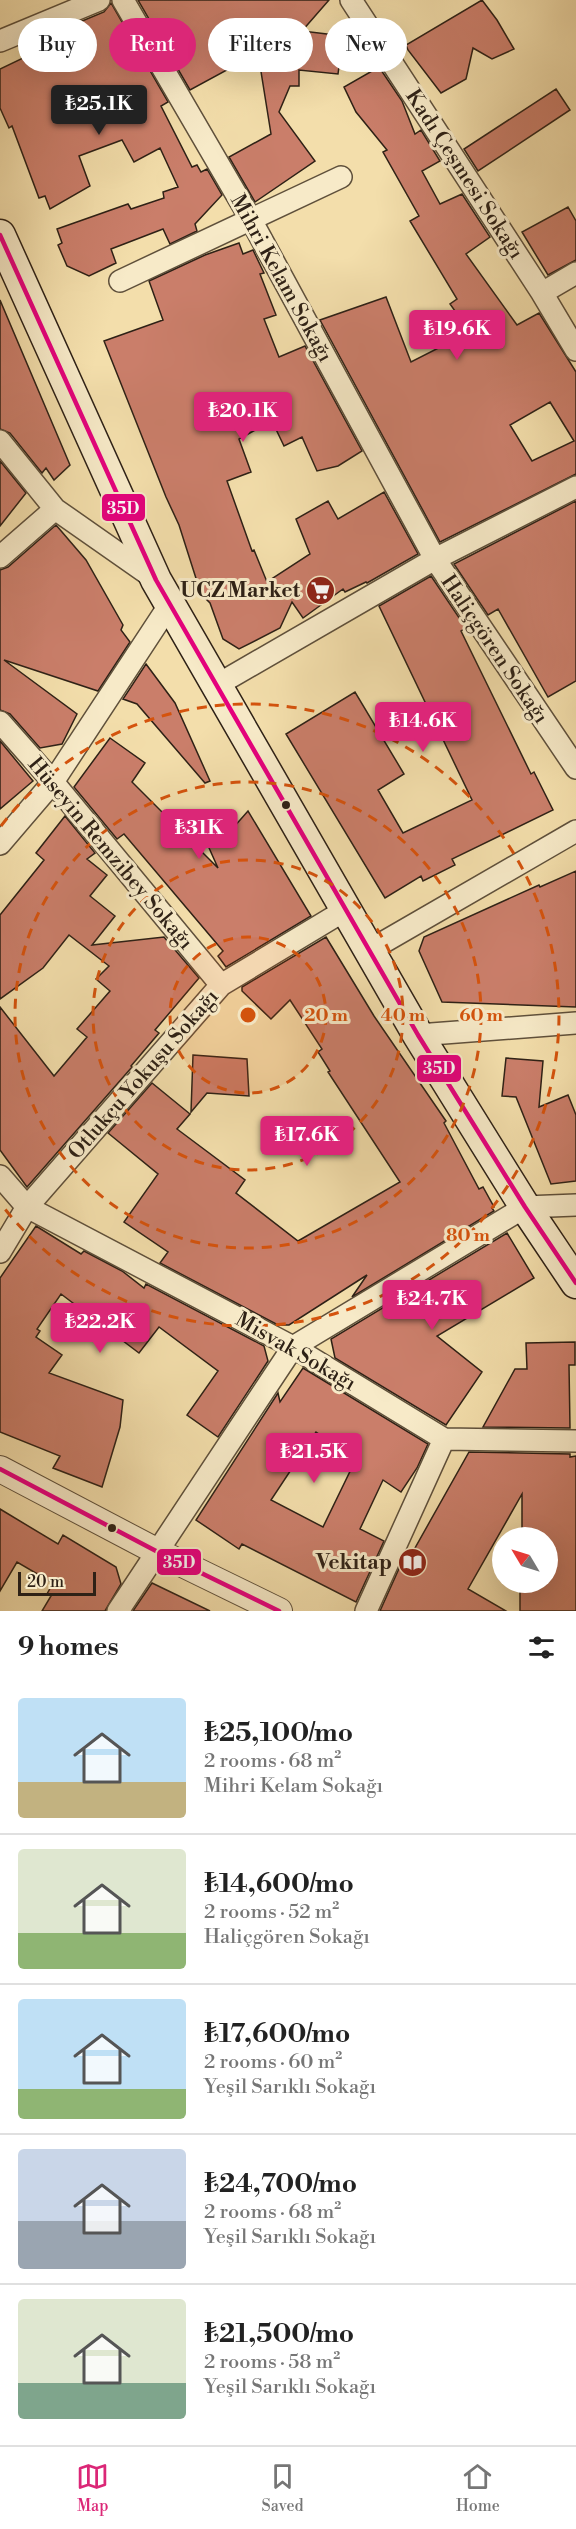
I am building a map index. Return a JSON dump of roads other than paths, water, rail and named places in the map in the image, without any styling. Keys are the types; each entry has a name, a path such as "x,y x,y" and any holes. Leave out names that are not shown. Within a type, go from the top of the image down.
{"main road":[{"path":"0,235 163,592 418,1035 525,1207 576,1283"}],"street":[{"path":"0,41 99,0"},
{"name":"Mihri Kelam Sokağı","path":"123,0 250,218 435,559"},
{"name":"Kadı Çeşmesi Sokağı","path":"351,0 542,293 576,350"},
{"path":"120,281 341,177"},
{"path":"542,293 576,273"},
{"path":"0,441 55,509 163,592 53,782 0,844"},
{"path":"217,685 435,559 576,487"},
{"path":"0,557 55,509"},
{"name":"Haliçgören Sokağı","path":"435,559 576,768"},
{"name":"Hüseyin Remzibey Sokağı","path":"0,722 53,782 221,985"},
{"path":"370,950 576,831"},
{"name":"Otlukçu Yokuşu Sokağı","path":"0,1252 27,1207 221,985 347,909"},
{"path":"418,1035 576,1023"},
{"path":"0,1176 27,1207"},
{"path":"118,1611 293,1347 525,1207 576,1205"},
{"name":"Misvak Sokağı","path":"27,1207 293,1347 444,1439"},
{"path":"366,1611 444,1439 576,1441"},
{"path":"0,1469 156,1551 279,1611"}],"place":[{"name":"UCZ Market","path":"321,590"},
{"name":"Vekitap","path":"413,1562"}]}
